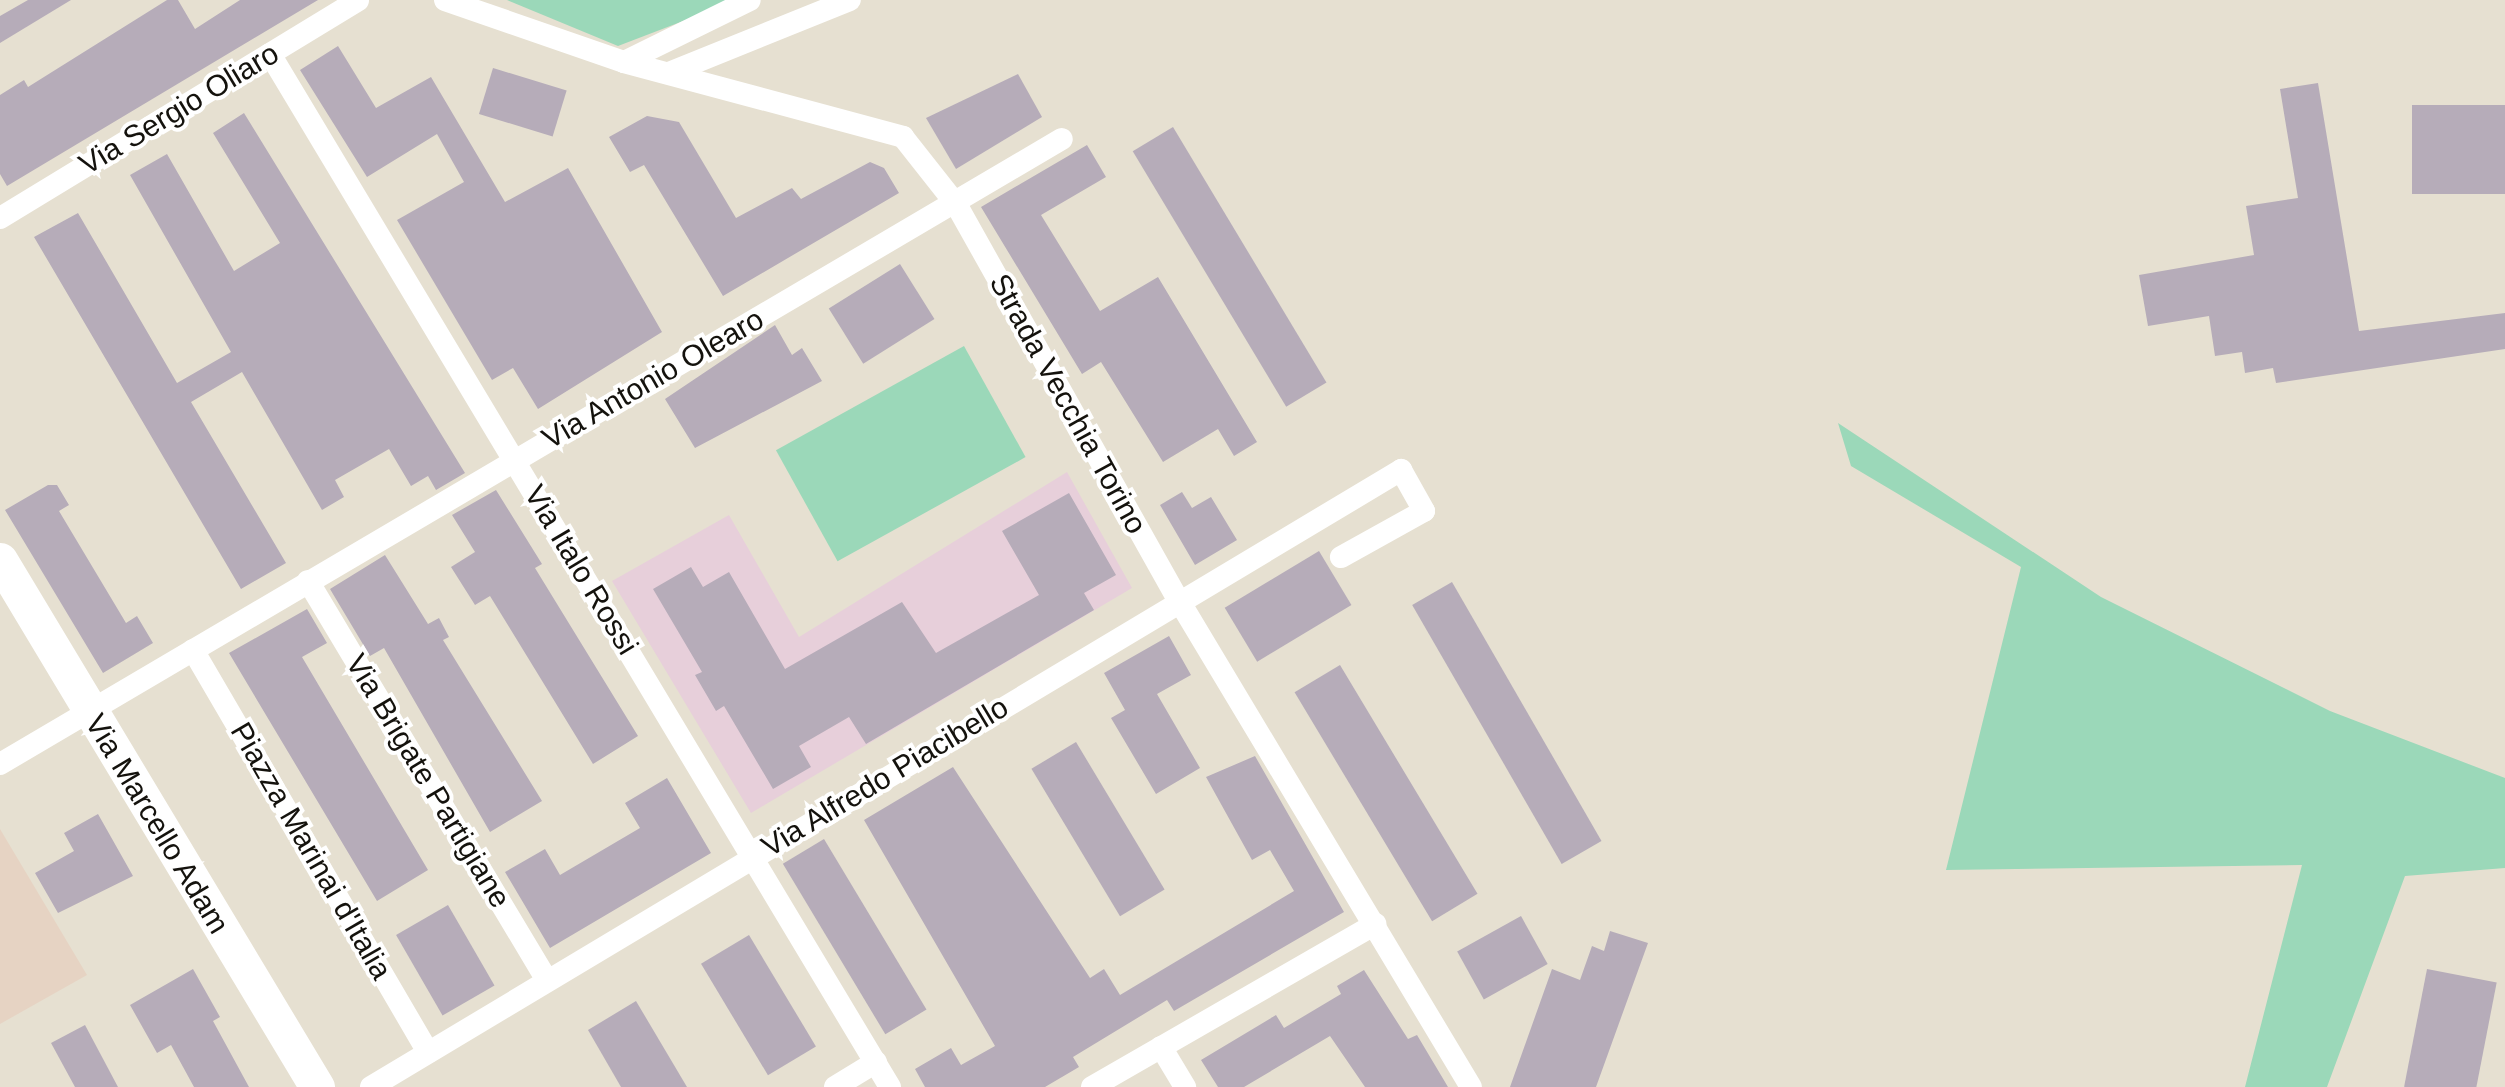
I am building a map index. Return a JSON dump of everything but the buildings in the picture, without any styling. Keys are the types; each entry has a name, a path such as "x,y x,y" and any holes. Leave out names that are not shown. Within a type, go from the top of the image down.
{"main road":[{"name":"Via Marcello Adam","path":"0,560 317,1087"},
{"path":"328,1087 348,1087"}],"street":[{"name":"Via Sergio Oliaro","path":"0,218 358,0"},
{"name":"Strada Vecchia Torino","path":"445,0 624,62 903,137 956,204 1178,599 1471,1087"},
{"path":"624,62 750,0"},
{"path":"669,74 850,0"},
{"name":"Via Italo Rossi","path":"270,54 755,856 890,1087"},
{"name":"Via Antonio Olearo","path":"0,764 1062,139"},
{"name":"Via Alfredo Piacibello","path":"371,1087 1178,599 1402,470 1424,512 1342,557"},
{"name":"Via Brigate Partigiane","path":"308,581 547,980"},
{"name":"Piazza Marinai d'Italia","path":"194,650 428,1052"},
{"path":"1092,1087 1374,924"},
{"path":"1161,1047 1185,1087"},
{"path":"835,1087 876,1062"}],"shaded area":[{"path":"1067,472 1132,588 751,813 612,581 729,515 799,637"},
{"path":"0,829 87,975 0,1024"}],"green space":[{"path":"507,0 738,0 618,46"},
{"path":"964,346 1026,457 838,561 776,450"},
{"path":"1838,423 2101,597 2330,711 2505,778 2505,868 2405,876 2327,1087 2245,1087 2302,865 1946,870 2021,567 1851,466"}]}
